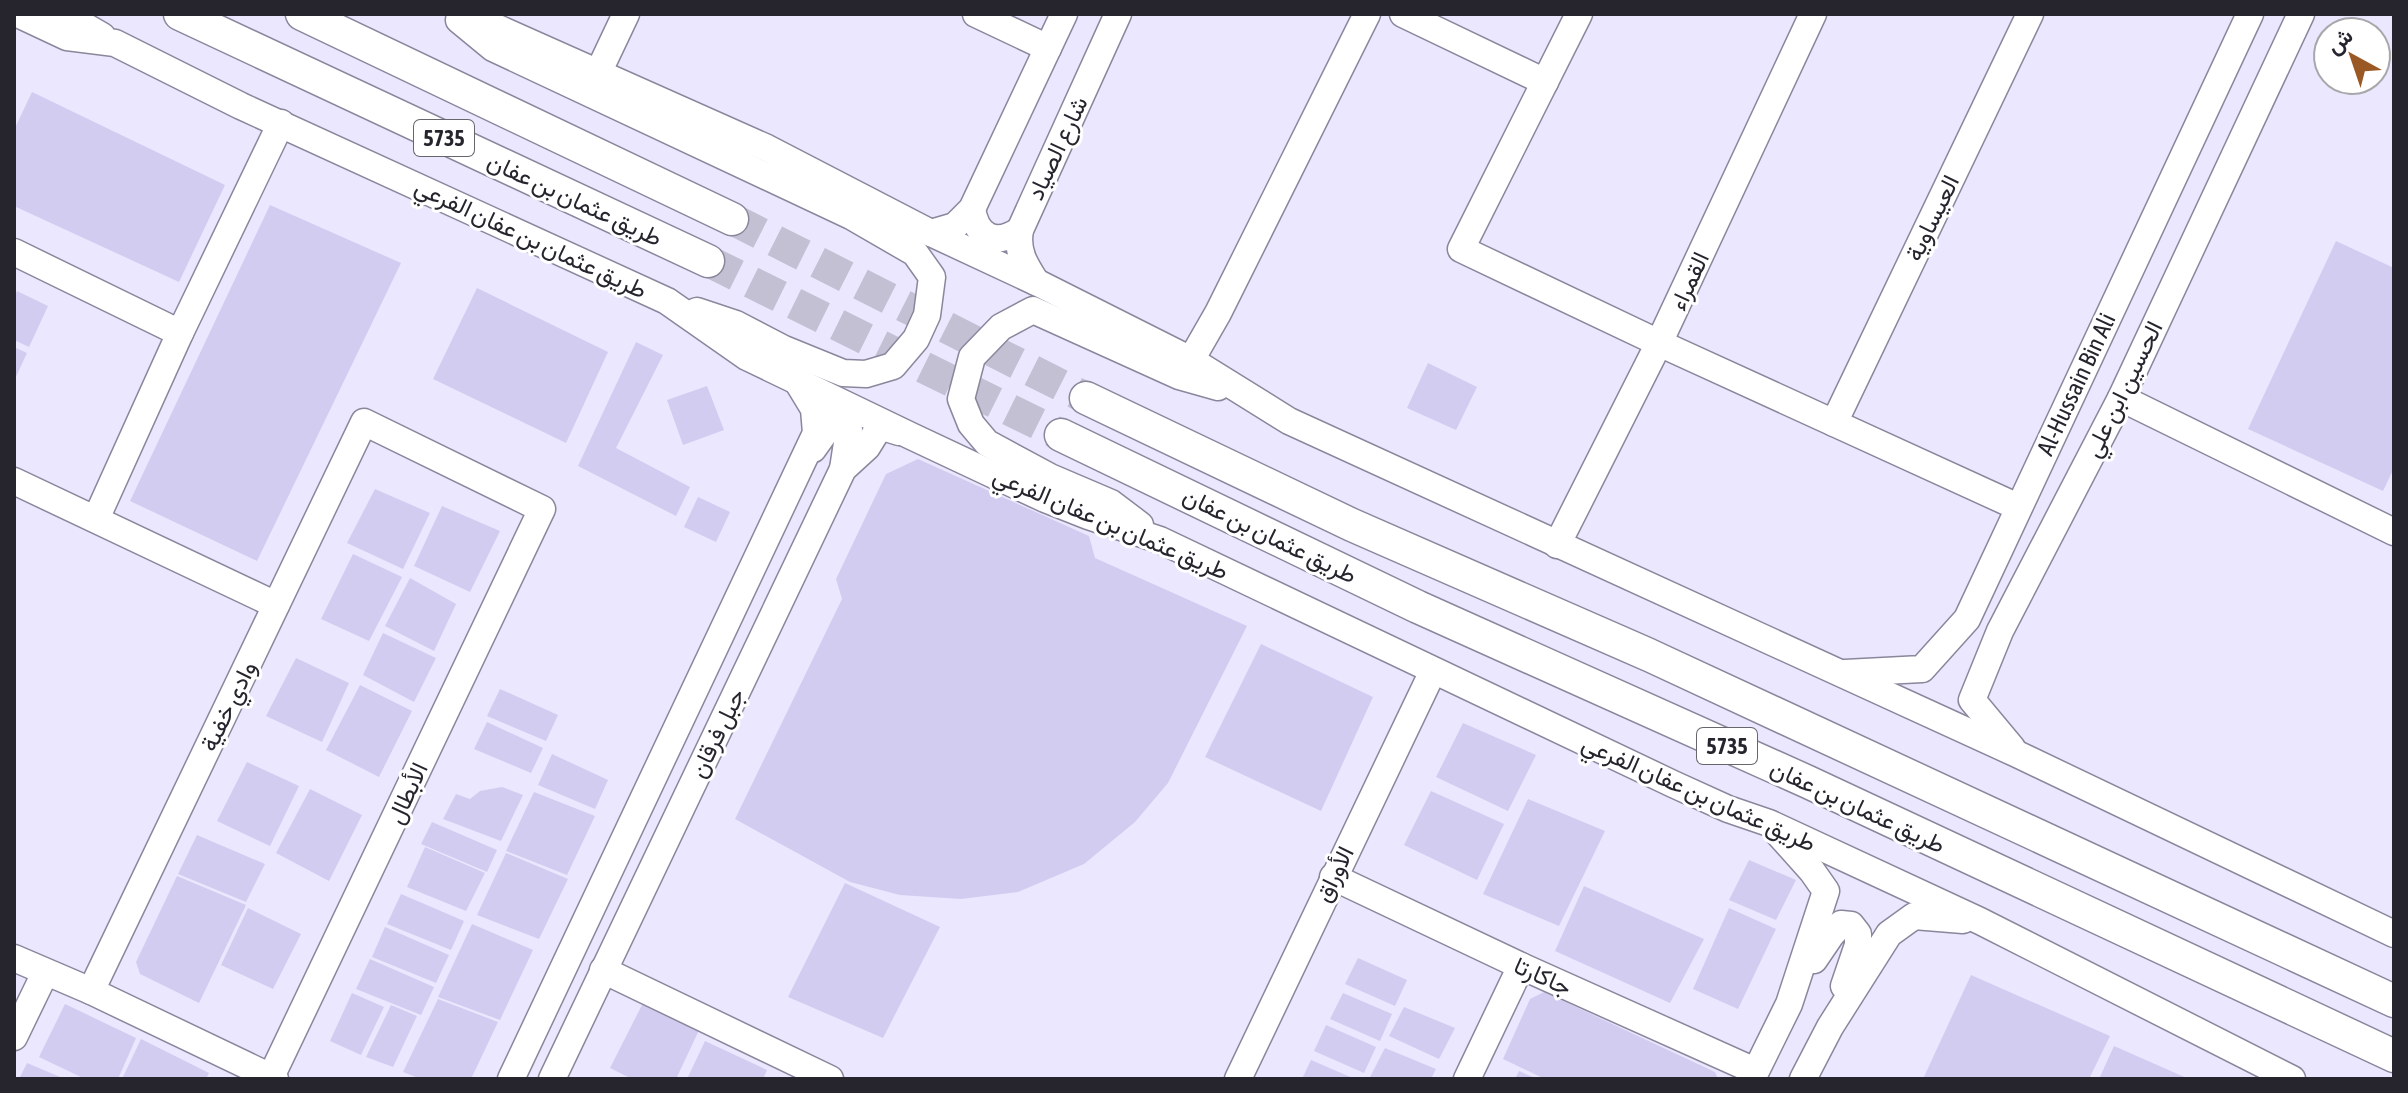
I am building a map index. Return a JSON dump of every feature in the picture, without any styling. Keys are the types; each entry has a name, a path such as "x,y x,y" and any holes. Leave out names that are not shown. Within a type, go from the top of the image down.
{"main road":[{"name":"طريق عثمان بن عفان","path":"180,14 708,261"},
{"name":"طريق عثمان بن عفان","path":"302,14 732,219"},
{"name":"طريق عثمان بن عفان","path":"1086,398 1352,525 1649,655 2394,1001"},
{"name":"طريق عثمان بن عفان","path":"1061,435 1418,607 1823,789 2394,1056"}],"street":[{"name":"طريق عثمان بن عفان الفرعي","path":"18,14 67,37 115,43 241,106 667,301 747,357 911,436 1074,511 1160,540 1715,803 1769,823 1980,921 2292,1079"},
{"path":"64,14 115,43"},
{"path":"453,14 493,48 851,216 915,253 932,277 927,315 916,339 893,366 866,374 843,373 784,349 736,324 667,301"},
{"path":"466,14 767,148 931,233 1191,360 1289,421 2017,754 2394,934"},
{"path":"599,71 626,14"},
{"path":"976,14 1048,48"},
{"path":"931,233 955,226 972,209 1064,14"},
{"name":"شارع الصياد","path":"1036,282 1022,258 1018,239 1020,230 1118,14"},
{"path":"1191,360 1367,14"},
{"path":"1403,14 1545,82"},
{"path":"1579,14 1461,249 2018,507"},
{"name":"القمراء","path":"1557,545 1659,343 1813,14"},
{"name":"العيساوية","path":"1834,423 2030,14"},
{"name":"Al-Hussain Bin Ali","path":"1840,674 1922,669 1967,619 2250,14"},
{"name":"الحسين ابن علي","path":"2017,754 1972,700 2000,631 2121,398 2301,14"},
{"path":"96,519 180,333 281,123"},
{"path":"972,209 974,223 983,233 995,239 1008,237 1020,230"},
{"path":"14,252 180,333"},
{"path":"1160,540 1111,503 1050,477 987,443 971,424 961,399 972,357 1001,327 1033,310 1179,376 1249,396"},
{"name":"جبل فرقان","path":"511,1079 816,433 814,409 797,381"},
{"path":"2121,398 2394,532"},
{"path":"804,461 833,421 849,430 843,469"},
{"name":"وادي خفية","path":"91,991 364,422 542,509"},
{"name":"جبل فرقان","path":"552,1079 843,469 867,447 880,426 911,436"},
{"path":"14,481 276,605"},
{"name":"الأبطال","path":"273,1078 542,509"},
{"path":"1967,619 2000,631"},
{"name":"الأوراق","path":"1238,1079 1433,671"},
{"path":"1769,823 1826,891 1789,1004"},
{"name":"جاكارتا","path":"1333,877 1754,1075"},
{"path":"1803,1079 1830,1027 1889,934 1914,916 1980,921"},
{"path":"1754,1075 1789,1004 1831,935 1841,924 1851,925 1858,934 1858,945 1830,1027"},
{"path":"14,958 91,991 273,1078"},
{"path":"1467,1079 1521,966"},
{"path":"603,970 814,1076"},
{"path":"14,1037 45,973"}],"building":[{"path":"32,92 225,185 179,282 14,206 14,130"},
{"path":"270,205 401,263 257,561 130,501"},
{"path":"2336,241 2394,268 2394,468 2383,491 2248,429"},
{"path":"477,288 608,352 566,443 433,379"},
{"path":"17,291 48,306 29,347 14,340 14,298"},
{"path":"636,342 663,355 616,448 690,487 676,516 578,466"},
{"path":"14,347 27,353 14,381"},
{"path":"1428,363 1477,387 1456,430 1407,408"},
{"path":"707,386 724,430 683,445 667,400"},
{"path":"918,459 1089,536 1095,558 1247,626 1168,783 1135,822 1084,864 1018,892 961,899 900,895 850,882 735,819 842,599 836,579 886,474"},
{"path":"375,489 430,513 403,569 347,543"},
{"path":"698,497 730,512 716,542 684,527"},
{"path":"442,506 500,531 470,592 414,566"},
{"path":"353,554 402,577 369,641 321,619"},
{"path":"410,578 456,604 434,651 385,626"},
{"path":"383,633 436,658 414,702 363,675"},
{"path":"1261,644 1373,697 1321,811 1205,757"},
{"path":"296,658 349,683 322,742 266,716"},
{"path":"360,685 412,711 379,777 326,750"},
{"path":"500,689 558,715 546,741 487,716"},
{"path":"487,722 543,748 531,773 474,749"},
{"path":"1463,723 1536,755 1508,811 1436,777"},
{"path":"552,754 608,780 595,809 538,785"},
{"path":"247,762 299,786 270,846 217,821"},
{"path":"502,787 523,795 501,841 443,819 456,794 470,799 480,791"},
{"path":"310,789 362,815 329,881 276,853"},
{"path":"1431,791 1504,824 1477,880 1404,845"},
{"path":"534,792 595,816 567,875 506,851"},
{"path":"1528,799 1605,831 1559,926 1483,894"},
{"path":"432,822 497,850 487,872 421,844"},
{"path":"197,835 265,864 246,902 178,874"},
{"path":"425,847 485,873 466,911 407,887"},
{"path":"506,853 568,879 539,939 477,915"},
{"path":"1749,860 1796,880 1776,920 1729,900"},
{"path":"177,876 246,905 199,1003 140,974 136,962"},
{"path":"845,883 940,927 883,1038 788,997"},
{"path":"1584,886 1704,939 1670,1003 1555,951"},
{"path":"401,894 464,921 451,950 387,924"},
{"path":"248,908 301,934 273,989 221,965"},
{"path":"1729,908 1776,929 1738,1009 1693,989"},
{"path":"472,924 533,950 500,1020 438,997"},
{"path":"385,927 449,955 436,983 372,957"},
{"path":"1358,958 1407,980 1395,1006 1345,984"},
{"path":"370,959 434,987 421,1015 356,989"},
{"path":"1971,975 2110,1036 2089,1079 1923,1079"},
{"path":"1544,992 1715,1072 1718,1079 1545,1079 1503,1059 1530,999"},
{"path":"352,993 384,1007 361,1055 330,1041"},
{"path":"1343,993 1392,1014 1380,1041 1330,1019"},
{"path":"438,999 498,1022 471,1079 421,1079 403,1072"},
{"path":"645,999 701,1026 676,1079 632,1079 610,1068"},
{"path":"65,1004 136,1038 118,1079 85,1079 39,1057"},
{"path":"391,1005 417,1016 393,1067 366,1057"},
{"path":"1404,1007 1455,1028 1439,1059 1389,1036"},
{"path":"1326,1025 1376,1047 1364,1073 1314,1051"},
{"path":"141,1039 209,1073 206,1079 122,1079"},
{"path":"705,1041 767,1070 763,1079 687,1079"},
{"path":"2114,1046 2189,1079 2099,1079"},
{"path":"1385,1048 1436,1069 1431,1079 1369,1079"},
{"path":"1311,1060 1355,1079 1302,1079"},
{"path":"27,1063 65,1079 19,1079"},
{"path":"1519,1071 1537,1079 1515,1079"}],"tunnel":[{"path":"732,219 1086,398"},
{"path":"708,261 1061,435"}]}
